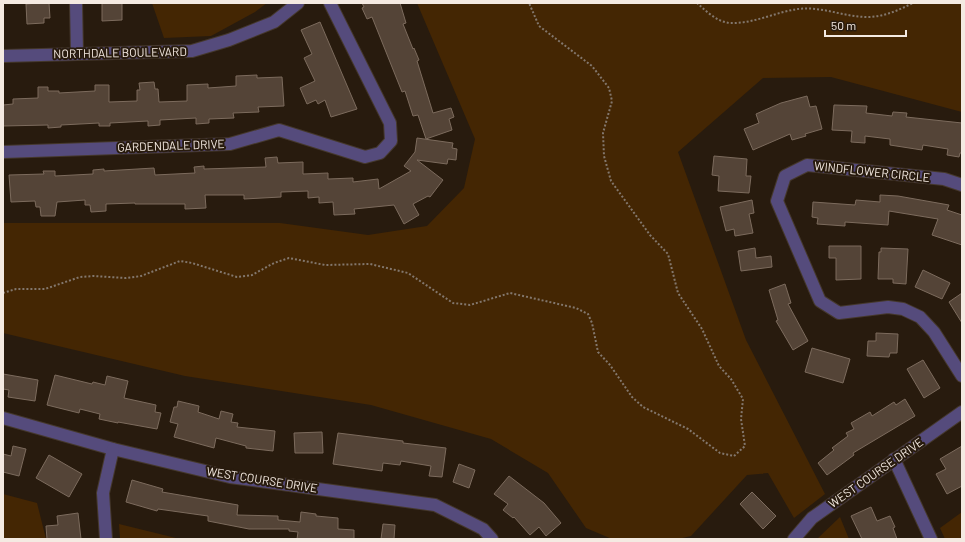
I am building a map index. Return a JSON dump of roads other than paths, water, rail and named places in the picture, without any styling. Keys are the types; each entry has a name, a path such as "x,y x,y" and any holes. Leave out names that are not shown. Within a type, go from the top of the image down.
{"street":[{"path":"76,3 76,53"},
{"name":"NORTHDALE BOULEVARD","path":"3,56 192,51 229,40 274,22 298,3"},
{"name":"GARDENDALE DRIVE","path":"3,152 230,144 279,130 365,157 380,153 391,141 390,123 330,3"},
{"name":"WINDFLOWER CIRCLE","path":"962,185 944,179 807,165 785,176 777,201 820,301 840,313 888,307 903,309 920,317 934,332 962,376"},
{"name":"WEST COURSE DRIVE","path":"794,539 812,518 962,412"},
{"name":"WEST COURSE DRIVE","path":"3,418 113,449 230,477 435,505 483,529 492,539"},
{"path":"106,539 103,493 113,449"},
{"path":"894,459 931,539"}]}
